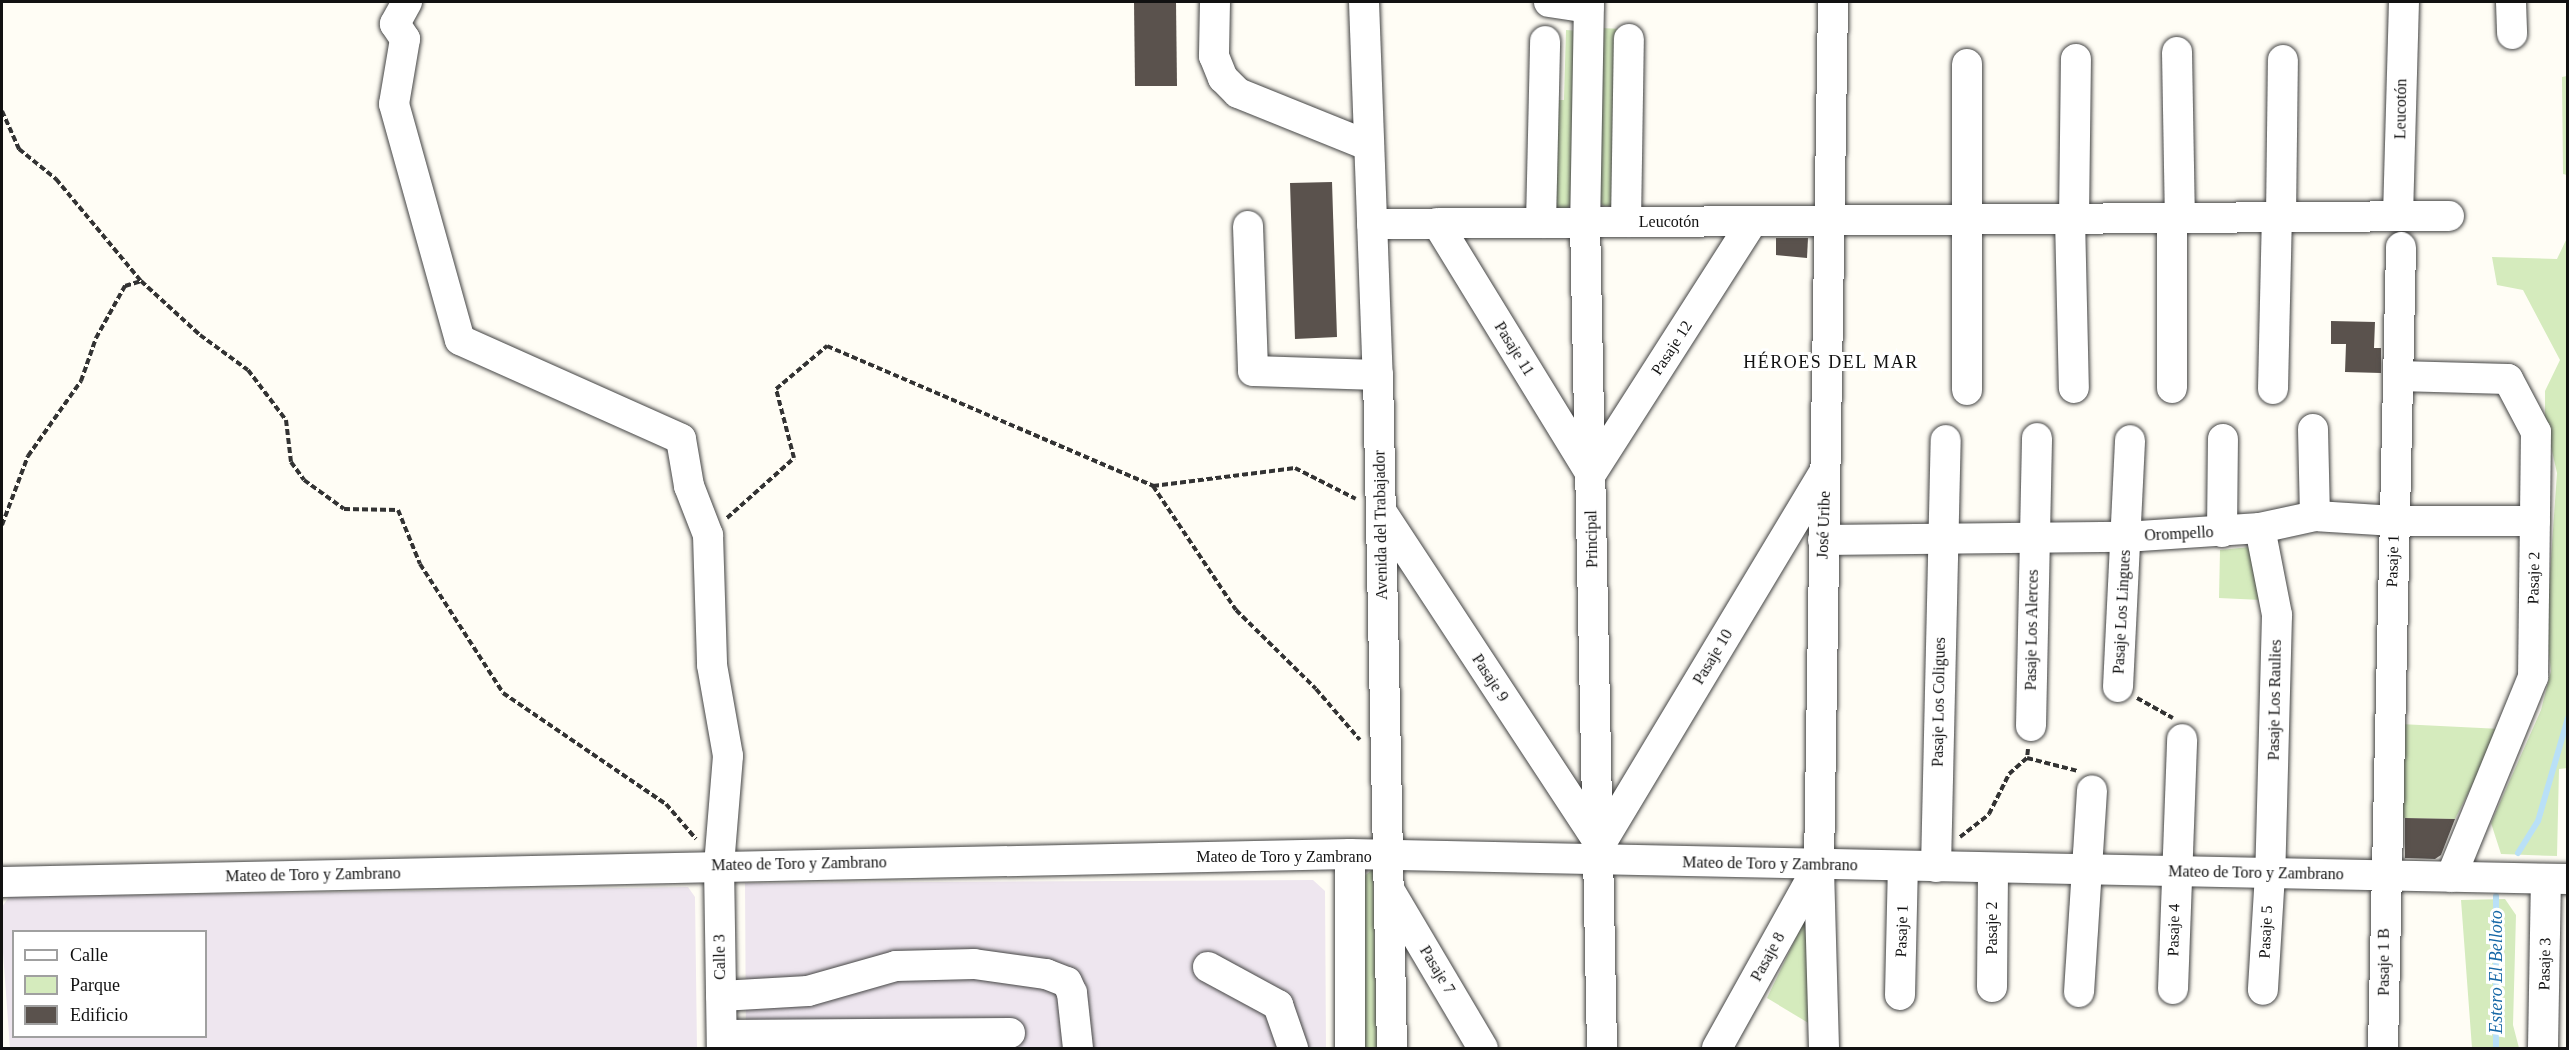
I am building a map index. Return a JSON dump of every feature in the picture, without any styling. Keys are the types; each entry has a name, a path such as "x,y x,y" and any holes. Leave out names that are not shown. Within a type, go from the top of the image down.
{"street":[{"name":"Calle 3","path":"407,2 395,24 405,39 394,104 460,340 681,439 689,486 708,535 712,665 728,756 719,865 722,1042"},
{"path":"1215,2 1214,56 1223,78 1238,93 1367,145"},
{"name":"Avenida del Trabajador","path":"1364,2 1367,145 1378,375 1392,1048"},
{"path":"1549,2 1588,13"},
{"path":"1812,2 1813,41 1832,42"},
{"name":"José Uribe","path":"1824,1048 1819,865 1822,540 1833,2"},
{"name":"Leucotón","path":"2398,216 2404,2"},
{"path":"2511,2 2512,34"},
{"name":"Principal","path":"1588,13 1585,222 1600,853 1602,1048"},
{"path":"1626,222 1629,39"},
{"path":"1541,223 1545,41"},
{"path":"2172,388 2177,52"},
{"path":"2074,388 2072,218 2076,59"},
{"path":"2273,388 2283,60"},
{"path":"1967,64 1967,390"},
{"name":"Leucotón","path":"1372,224 2449,216"},
{"name":"Pasaje 12","path":"1591,474 1753,221"},
{"name":"Pasaje 11","path":"1437,224 1591,474"},
{"path":"1248,226 1253,371 1378,375"},
{"name":"Pasaje 1","path":"2384,876 2401,246"},
{"name":"Pasaje 2","path":"2398,376 2508,379 2536,432 2533,677 2451,877"},
{"path":"2313,429 2315,516"},
{"name":"Pasaje Los Alerces","path":"2031,726 2033,535 2037,438"},
{"path":"2222,531 2223,439"},
{"name":"Pasaje Los Coligues","path":"1936,854 1946,440"},
{"name":"Pasaje Los Lingues","path":"2118,687 2130,440"},
{"name":"Pasaje 10","path":"1600,853 1825,470"},
{"name":"Pasaje 9","path":"1381,512 1600,853"},
{"name":"Orompello","path":"1822,540 2033,535 2125,537 2260,528 2315,516 2395,521 2535,521"},
{"name":"Pasaje Los Raulies","path":"2260,528 2277,615 2271,874"},
{"name":"Pasaje 4","path":"2173,989 2182,740"},
{"path":"2079,992 2085,870 2092,790"},
{"name":"Mateo de Toro y Zambrano","path":"2,882 719,865 1350,854 1389,858 1600,853 1819,865 1903,867 1936,854 1993,868 2557,879"},
{"path":"1350,854 1350,1048"},
{"name":"Pasaje 8","path":"1717,1048 1819,865"},
{"name":"Pasaje 1","path":"1900,995 1903,867"},
{"name":"Pasaje 2","path":"1992,987 1993,868"},
{"name":"Pasaje 5","path":"2263,990 2271,874"},
{"name":"Pasaje 1 B","path":"2383,1048 2384,876"},
{"name":"Pasaje 3","path":"2543,1048 2557,879"},
{"name":"Pasaje 7","path":"1390,891 1483,1048"},
{"path":"721,996 808,991 896,966 974,964 1046,974 1066,982 1072,993 1078,1048"},
{"path":"1208,967 1278,1005 1293,1048"},
{"path":"722,1042 1010,1033"}],"path":[{"path":"2,111 19,149 56,179 141,281 200,335 248,370 286,420 291,462 304,480 344,509 398,510 420,564 503,693 666,804 719,865"},
{"path":"2,525 28,456 81,381 96,338 125,286 141,281"},
{"path":"708,535 794,458 776,389 827,346 1153,486 1295,468 1381,512"},
{"path":"1153,486 1236,610 1316,689 1387,769"},
{"path":"2118,687 2182,723 2182,740"},
{"path":"1936,854 1965,836 1989,814 2009,774 2027,758 2031,726"},
{"path":"2027,758 2093,776 2092,790"}],"shaded area":[{"path":"1313,880 1325,891 1326,1048 746,1048 745,883"},
{"path":"688,887 695,897 697,1048 10,1048 2,939 2,907 9,897"}],"green space":[{"path":"1601,28 1622,29 1617,206 1604,206 1598,201"},
{"path":"1566,30 1580,31 1576,200 1566,209 1552,207 1554,100 1564,100"},
{"path":"2568,76 2567,175 2563,174 2562,77"},
{"path":"2567,238 2568,768 2559,769 2557,856 2501,854 2491,823 2541,710 2551,671 2546,630 2557,473 2545,420 2545,391 2560,360 2523,290 2497,285 2492,257 2557,259"},
{"path":"2250,547 2262,600 2219,598 2220,550"},
{"path":"2400,724 2501,729 2455,819 2396,818"},
{"path":"1373,869 1377,1048 1364,1048 1362,878"},
{"path":"2505,899 2516,915 2513,1025 2519,1048 2472,1048 2461,900"},
{"path":"1805,919 1810,1024 1767,998"}],"building":[{"path":"1134,2 1176,2 1177,86 1135,86"},
{"path":"1332,182 1337,337 1295,339 1290,183"},
{"path":"1776,238 1808,238 1807,258 1776,255"},
{"path":"2331,321 2375,322 2374,348 2381,348 2381,373 2345,372 2346,344 2331,344"},
{"path":"2405,818 2455,819 2441,855 2435,859 2405,858"}],"waterway":[{"name":"Estero El Belloto","path":"2518,853 2538,821 2568,718"},
{"name":"Estero El Belloto","path":"2496,896 2496,1048"}],"district":[{"name":"HÉROES DEL MAR","path":"1831,362"}]}
